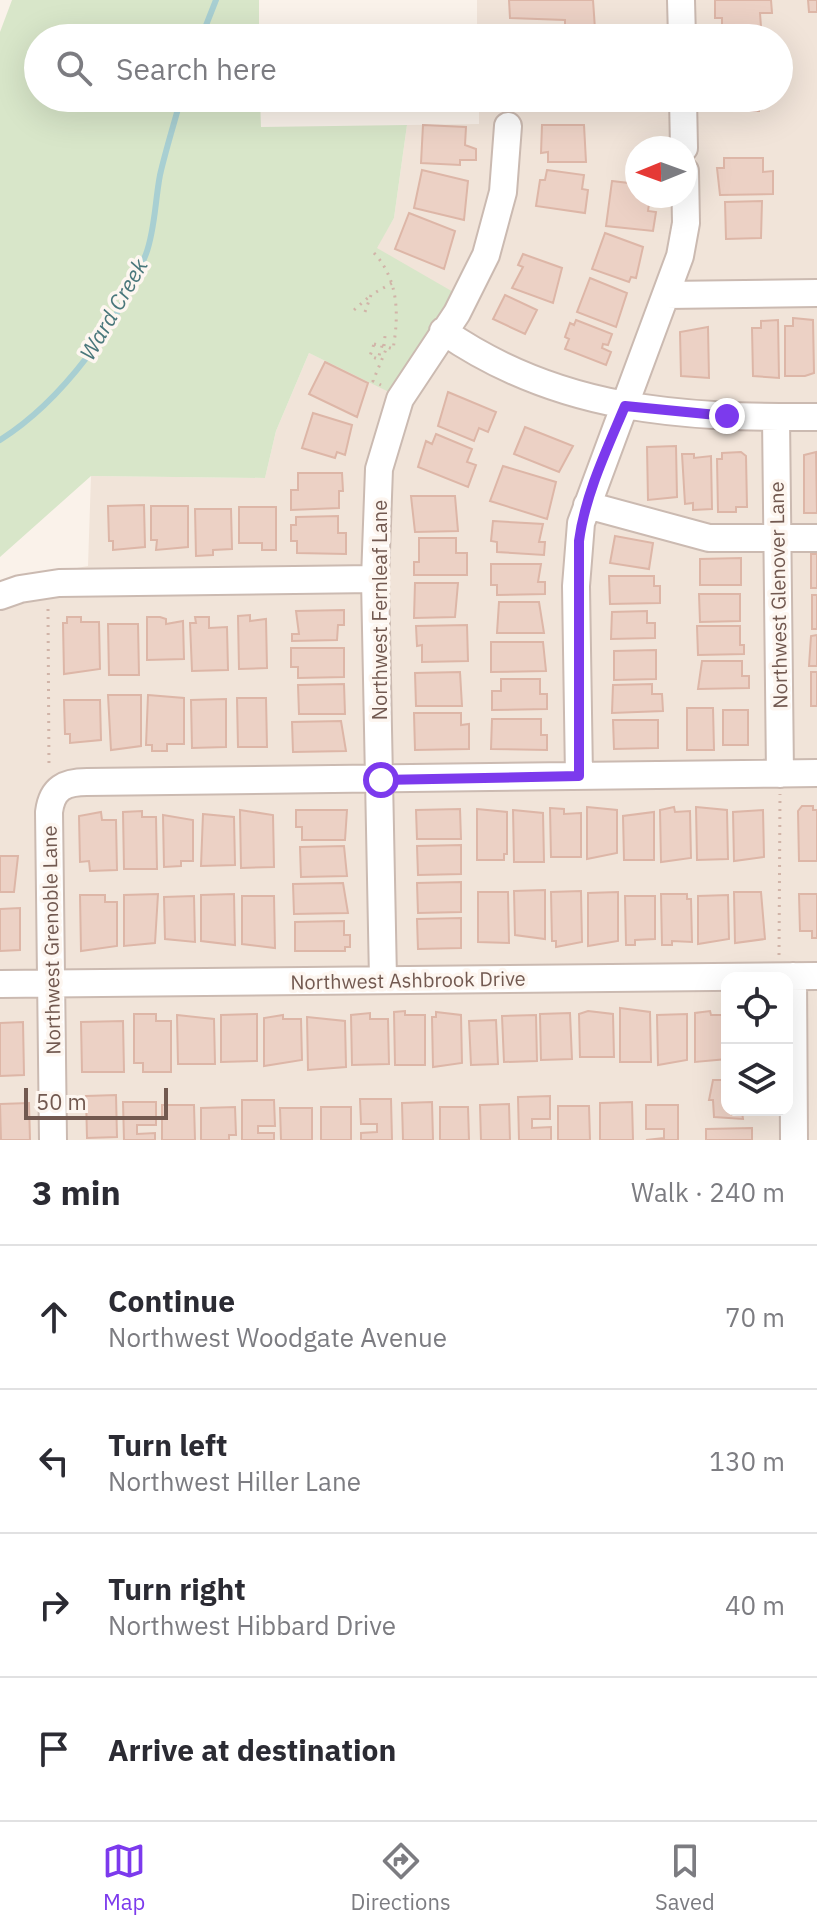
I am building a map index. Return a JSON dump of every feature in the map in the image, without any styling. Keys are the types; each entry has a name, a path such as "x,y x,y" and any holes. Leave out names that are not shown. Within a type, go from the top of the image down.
{"street":[{"path":"681,0 682,24"},
{"path":"683,112 684,136"},
{"name":"Northwest Fernleaf Lane","path":"383,979 375,579 376,505 385,443 400,399 467,296 493,234 503,192 508,126"},
{"path":"579,776 576,586 580,532 587,505 666,295 684,239 684,208"},
{"path":"666,295 817,293"},
{"path":"443,331 526,379 553,390 625,406 697,414 817,417"},
{"name":"Northwest Glenover Lane","path":"776,417 780,774"},
{"path":"587,505 709,538 817,538"},
{"path":"0,596 47,585 375,579"},
{"path":"57,790 74,782 817,773"},
{"name":"Northwest Grenoble Lane","path":"53,1140 49,812 57,790"},
{"path":"794,1140 796,970"},
{"name":"Northwest Ashbrook Drive","path":"0,984 796,970"}],"path":[{"path":"374,253 392,283 397,328 393,349 385,346"},
{"path":"354,310 392,283"},
{"path":"365,312 371,295"},
{"path":"385,336 385,346 373,381 386,387 389,380"},
{"path":"47,585 49,771 57,790"},
{"path":"780,774 796,970"}],"shaded area":[{"path":"477,0 817,0 817,1140 0,1140 0,582 88,566 91,476 265,478 276,431 309,353 390,391 413,351 376,248 394,218 407,125 479,124 479,112 793,112 793,24 477,24"}],"green space":[{"path":"12,0 259,0 259,24 24,24 24,112 260,112 261,127 407,125 394,218 377,248 455,293 389,392 309,353 276,431 265,478 91,476 0,557 0,32"}],"building":[{"path":"509,0 593,0 595,24 510,18"},
{"path":"715,0 771,0 772,13 760,13 761,24 722,24 722,18 715,18"},
{"path":"808,0 817,0 817,12 809,12"},
{"path":"423,125 466,127 465,145 476,149 476,160 460,160 460,165 421,163"},
{"path":"542,125 584,125 586,162 548,162 548,152 541,153"},
{"path":"724,158 763,158 763,172 773,171 773,194 720,195 717,168 724,168"},
{"path":"422,170 468,181 464,220 414,208"},
{"path":"547,170 584,175 582,189 588,190 585,213 536,206 540,180 545,180"},
{"path":"612,181 625,183 625,208 648,208 648,211 656,212 653,231 606,226"},
{"path":"762,201 761,238 726,239 725,202"},
{"path":"409,213 455,231 444,269 395,249"},
{"path":"605,233 643,247 636,278 631,277 629,282 592,269"},
{"path":"523,254 562,268 553,303 512,288 523,267 518,265"},
{"path":"590,278 627,293 616,327 577,312"},
{"path":"505,295 537,310 525,334 493,319"},
{"path":"793,318 813,320 814,373 805,376 785,376 785,326 793,326"},
{"path":"576,320 612,334 608,345 603,344 602,348 611,352 606,365 565,349 570,323 574,325"},
{"path":"778,320 779,378 753,376 752,328 761,328 761,321"},
{"path":"708,327 709,378 681,376 680,332"},
{"path":"325,362 368,383 357,417 309,394"},
{"path":"448,392 496,412 488,432 479,428 474,441 438,426"},
{"path":"313,413 352,425 345,455 337,452 335,458 302,448"},
{"path":"525,427 573,446 559,472 514,454"},
{"path":"436,434 472,449 467,462 476,465 468,487 418,467 426,441 432,444"},
{"path":"676,446 677,497 648,500 647,447"},
{"path":"741,452 746,456 747,507 736,507 736,512 718,512 717,459 722,459 722,453"},
{"path":"816,452 817,513 804,513 804,455"},
{"path":"682,454 694,454 694,458 711,456 712,509 693,510 693,503 685,504"},
{"path":"503,466 556,482 547,519 490,501"},
{"path":"298,473 342,473 343,491 339,491 339,508 291,510 291,490 298,490"},
{"path":"411,496 455,496 458,531 415,532"},
{"path":"144,505 145,547 113,550 113,541 109,541 108,506"},
{"path":"151,506 188,506 188,547 156,550 157,540 151,540"},
{"path":"239,507 276,507 276,550 262,550 262,543 239,543"},
{"path":"195,509 231,509 232,549 213,550 213,555 196,556"},
{"path":"338,516 338,533 346,533 346,554 297,553 297,541 291,541 291,525 296,525 296,517"},
{"path":"493,521 543,524 539,542 545,542 544,555 497,552 497,542 491,541"},
{"path":"615,536 653,543 649,569 610,563"},
{"path":"419,538 456,538 456,553 467,553 467,575 414,575 414,562 419,562"},
{"path":"811,554 817,554 817,588 811,588"},
{"path":"741,558 741,585 700,585 700,559"},
{"path":"491,564 541,564 538,582 545,582 545,594 497,595 497,585 491,585"},
{"path":"609,576 654,576 654,586 660,586 660,603 610,604"},
{"path":"415,583 458,583 455,617 414,618"},
{"path":"699,594 740,594 740,621 700,622"},
{"path":"812,595 817,595 817,629 812,629"},
{"path":"499,602 539,602 544,633 497,633"},
{"path":"344,610 344,625 338,625 337,640 292,641 292,634 299,634 296,611"},
{"path":"647,611 647,623 655,623 655,638 611,639 612,612"},
{"path":"250,615 250,621 266,619 267,668 239,669 238,616"},
{"path":"67,617 81,617 81,622 99,622 100,669 64,674 63,623 67,623"},
{"path":"147,617 166,619 166,624 183,621 184,659 147,660"},
{"path":"195,617 209,617 209,628 227,627 228,670 192,671 190,623 196,623"},
{"path":"108,624 138,624 139,675 109,675"},
{"path":"467,625 468,661 422,662 422,645 417,646 416,626"},
{"path":"697,626 740,626 740,645 744,645 744,654 698,655"},
{"path":"817,635 817,666 809,666 811,636"},
{"path":"491,642 543,642 546,671 491,672"},
{"path":"291,648 344,648 344,677 298,678 298,667 291,667"},
{"path":"656,650 656,679 614,680 614,651"},
{"path":"702,661 742,661 742,676 749,676 749,688 698,689"},
{"path":"460,672 462,706 416,706 415,673"},
{"path":"811,672 817,672 817,706 811,706"},
{"path":"501,679 540,679 540,694 547,694 547,709 492,710 492,691 501,691"},
{"path":"344,684 345,714 299,714 298,685"},
{"path":"652,684 652,694 662,694 663,711 612,713 613,685"},
{"path":"108,695 141,695 141,746 111,750"},
{"path":"148,695 184,698 184,744 167,744 167,751 152,751 152,745 146,745"},
{"path":"237,698 266,698 267,747 238,747"},
{"path":"226,699 226,747 192,748 191,700"},
{"path":"64,700 100,700 101,740 70,743 70,734 65,734"},
{"path":"687,708 713,708 714,750 687,750"},
{"path":"723,710 748,710 748,745 723,745"},
{"path":"414,713 461,713 461,725 469,724 469,749 415,750"},
{"path":"492,719 541,719 541,735 547,735 547,750 491,749"},
{"path":"613,720 658,720 658,748 614,749"},
{"path":"341,721 346,751 293,752 292,722"},
{"path":"802,806 813,806 813,810 817,810 817,861 799,861 798,811"},
{"path":"587,807 617,810 617,853 587,859"},
{"path":"674,807 675,812 690,811 691,858 661,862 660,810"},
{"path":"696,807 727,810 728,859 697,860"},
{"path":"550,808 564,809 564,814 581,813 581,857 551,857"},
{"path":"460,809 461,839 417,839 416,810"},
{"path":"477,809 507,812 507,854 504,854 504,860 477,860"},
{"path":"240,810 273,815 274,867 241,868"},
{"path":"296,810 347,810 345,840 302,840 302,827 296,827"},
{"path":"513,810 543,813 544,862 514,862"},
{"path":"763,810 764,857 734,861 733,812"},
{"path":"142,811 142,817 156,817 157,869 124,869 123,812"},
{"path":"101,812 102,820 116,820 117,870 90,871 89,861 80,862 79,816"},
{"path":"654,812 654,860 624,860 623,816"},
{"path":"203,814 234,817 235,865 201,866"},
{"path":"163,815 193,820 193,861 181,861 181,866 164,867"},
{"path":"461,845 461,874 418,875 417,846"},
{"path":"344,846 347,876 301,877 300,847"},
{"path":"0,856 18,856 14,892 0,892"},
{"path":"461,882 461,912 418,913 417,883"},
{"path":"343,883 348,913 294,914 293,884"},
{"path":"545,890 545,939 515,935 514,891"},
{"path":"581,891 582,942 556,947 556,941 552,941 551,892"},
{"path":"478,892 508,892 509,943 478,942"},
{"path":"618,892 618,941 588,946 588,893"},
{"path":"734,892 761,892 765,939 735,943"},
{"path":"158,894 155,943 124,946 124,895"},
{"path":"234,894 235,945 201,941 201,895"},
{"path":"661,894 687,894 687,899 691,899 692,942 672,941 672,945 662,945"},
{"path":"799,894 817,894 817,938 812,938 812,931 800,931"},
{"path":"80,895 105,895 105,902 117,902 117,946 81,951"},
{"path":"728,895 729,939 698,944 698,896"},
{"path":"194,896 195,942 165,939 164,897"},
{"path":"242,896 274,896 275,948 242,944"},
{"path":"625,896 655,896 655,939 635,940 635,945 626,945"},
{"path":"20,908 20,950 0,951 0,909"},
{"path":"461,918 461,948 418,949 417,919"},
{"path":"344,921 344,935 350,935 350,947 345,947 345,951 295,951 295,922"},
{"path":"620,1008 650,1012 651,1062 620,1062"},
{"path":"405,1011 405,1015 425,1015 425,1065 395,1065 394,1012"},
{"path":"588,1011 613,1014 614,1057 580,1057 579,1014"},
{"path":"710,1011 711,1015 721,1015 721,1060 695,1062 695,1013"},
{"path":"436,1012 461,1015 462,1063 433,1067 432,1017 436,1017"},
{"path":"370,1013 370,1019 388,1019 389,1064 352,1065 351,1015"},
{"path":"570,1013 572,1059 541,1060 540,1014"},
{"path":"134,1014 156,1014 156,1021 171,1021 171,1072 143,1072 143,1063 134,1063"},
{"path":"257,1014 257,1061 221,1062 221,1015"},
{"path":"687,1014 687,1060 658,1065 657,1015"},
{"path":"177,1015 214,1019 215,1064 178,1064"},
{"path":"283,1015 283,1019 301,1019 302,1060 264,1066 264,1018"},
{"path":"536,1015 537,1061 504,1062 502,1016"},
{"path":"307,1017 345,1021 346,1067 308,1070"},
{"path":"496,1020 498,1064 471,1065 469,1021"},
{"path":"123,1021 124,1072 82,1072 81,1022"},
{"path":"23,1022 24,1075 0,1076 0,1023"},
{"path":"713,1080 721,1080 721,1116 743,1116 743,1119 714,1117 713,1100 709,1100"},
{"path":"116,1095 117,1137 87,1138 86,1096"},
{"path":"550,1096 550,1119 532,1119 532,1128 551,1127 551,1140 519,1140 518,1097"},
{"path":"360,1099 391,1099 392,1140 361,1140 361,1133 377,1132 377,1124 361,1124"},
{"path":"242,1100 274,1100 275,1126 258,1126 258,1133 274,1133 274,1140 242,1140"},
{"path":"123,1102 156,1102 156,1125 137,1125 137,1134 155,1133 155,1140 124,1140"},
{"path":"432,1102 433,1140 403,1140 402,1103"},
{"path":"632,1102 633,1140 600,1140 600,1103"},
{"path":"29,1103 30,1140 1,1140 0,1104"},
{"path":"509,1104 510,1140 481,1140 480,1105"},
{"path":"162,1105 194,1105 195,1140 162,1140"},
{"path":"646,1105 678,1105 678,1140 646,1140 664,1138 664,1129 646,1129"},
{"path":"558,1106 589,1106 590,1140 558,1140"},
{"path":"235,1107 236,1135 229,1135 229,1140 201,1140 201,1108"},
{"path":"321,1107 351,1107 351,1140 321,1140"},
{"path":"440,1107 468,1107 469,1140 440,1140"},
{"path":"280,1108 312,1108 312,1140 281,1140"},
{"path":"752,1128 752,1140 706,1140 706,1129"}],"waterway":[{"name":"Ward Creek","path":"207,24 216,0"},
{"name":"Ward Creek","path":"0,440 23,424 66,382 121,307 149,245 160,175 177,112"}],"route":[{"path":"381,780 579,776 576,586 581,523 625,406 727,416"}]}
